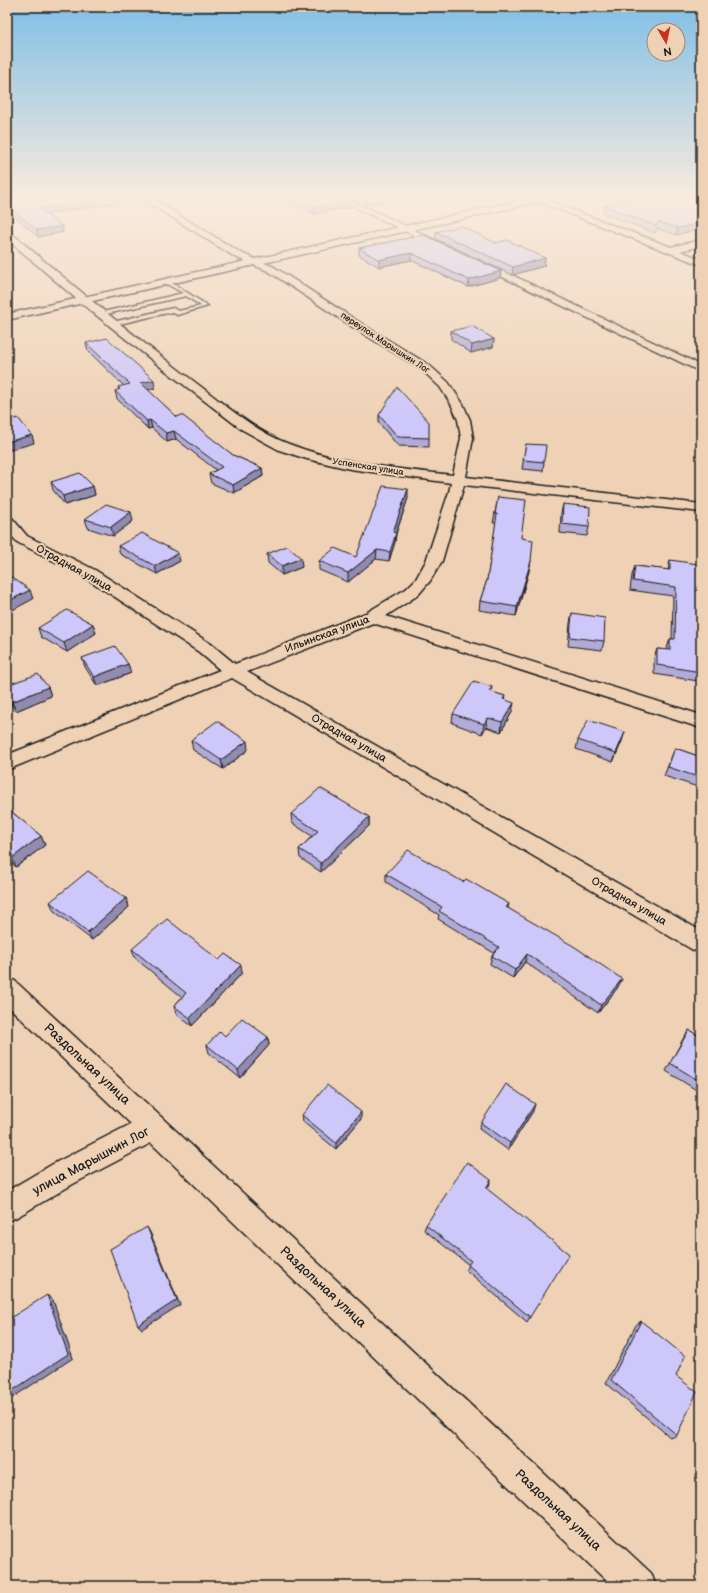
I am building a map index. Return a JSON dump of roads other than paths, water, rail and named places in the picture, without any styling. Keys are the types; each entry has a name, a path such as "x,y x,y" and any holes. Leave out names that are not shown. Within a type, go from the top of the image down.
{"street":[{"name":"Успенская улица","path":"49,270 161,362 245,426 284,447 312,456 350,465 459,480 701,508"},
{"path":"7,317 218,270"},
{"name":"переулок Марышкин Лог","path":"273,270 361,328 425,367 444,385 457,404 464,420 467,438 459,480 434,561 422,581 412,592 372,617"},
{"path":"495,270 701,369"},
{"name":"Отрадная улица","path":"7,521 22,539 89,573 205,648 233,671 701,943"},
{"name":"Ильинская улица","path":"7,763 233,671 372,617 701,722"},
{"name":"Раздольная улица","path":"7,988 638,1586"},
{"name":"улица Марышкин Лог","path":"7,1207 63,1174 153,1126"}],"lane":[{"path":"115,323 173,310 177,313 205,306 167,282"},
{"path":"102,313 186,294"}]}
